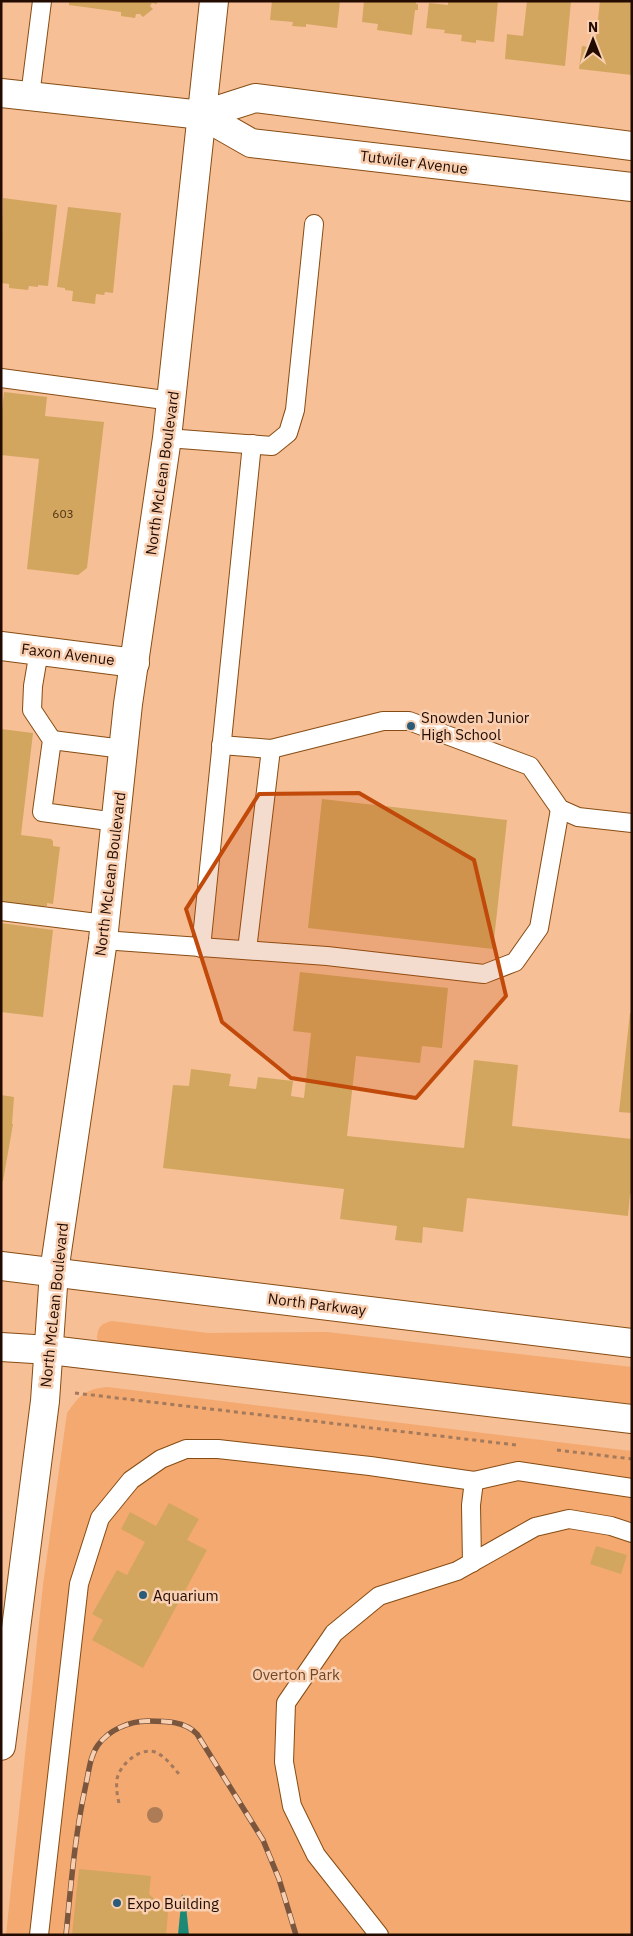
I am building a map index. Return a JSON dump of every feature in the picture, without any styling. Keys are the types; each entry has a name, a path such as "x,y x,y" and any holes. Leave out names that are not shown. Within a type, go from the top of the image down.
{"main road":[{"name":"North McLean Boulevard","path":"1,1746 9,1621 45,1401 54,1272 104,932 135,663 172,401 214,1"},
{"name":"Tutwiler Avenue","path":"1,93 202,115 251,143 632,187"},
{"name":"Tutwiler Avenue","path":"202,115 255,98 632,146"},
{"name":"Faxon Avenue","path":"1,646 135,663"},
{"name":"North Parkway","path":"1,1266 632,1342"},
{"path":"1,1347 50,1350 632,1419"}],"lane":[{"path":"30,96 42,1"},
{"path":"167,438 272,446 288,433 295,410 314,224"},
{"path":"1,378 172,401"},
{"path":"201,948 252,444"},
{"path":"39,651 33,686 32,710 52,740 42,812 116,822"},
{"path":"221,745 271,749 383,721 409,721 530,766 560,809 578,817 632,823"},
{"path":"52,740 124,749"},
{"path":"247,950 271,749"},
{"path":"1,911 104,932 201,948 326,956 484,974 515,962 539,928 560,809"},
{"path":"39,1935 79,1584 100,1518 131,1480 161,1459 186,1449 218,1449 370,1466 474,1481 518,1471 632,1488"},
{"path":"472,1563 471,1505 474,1481"},
{"path":"379,1935 316,1854 292,1806 284,1762 286,1704 334,1633 379,1596 457,1571 535,1527 569,1519 611,1526 632,1533"}],"path":[{"path":"75,1393 524,1446"},
{"path":"554,1450 632,1459"},
{"path":"119,1803 117,1778 124,1766 140,1752 145,1750 156,1752 169,1762 179,1774"}],"highlighted area":[{"path":"359,793 474,860 506,996 416,1098 291,1078 222,1022 186,909 259,794"}],"green space":[{"path":"112,1321 208,1333 327,1332 632,1367 632,1404 103,1342 97,1339 100,1327"},
{"name":"Overton Park","path":"107,1387 632,1451 632,1935 6,1935 43,1585 67,1413 83,1394"}],"water":[{"path":"182,1894 186,1906 189,1935 178,1935"}],"building":[{"path":"69,1 157,1 157,4 152,3 150,6 153,9 143,17 140,14 136,14 135,18 121,16 121,12 69,5"},
{"path":"272,1 340,1 337,28 306,24 306,27 292,26 293,22 270,20"},
{"path":"364,1 416,1 418,10 415,10 412,35 377,30 378,24 362,22"},
{"path":"448,1 498,1 494,42 476,40 476,43 461,41 462,35 444,33 445,30 426,28 429,3 448,5"},
{"path":"527,1 571,1 565,66 505,59 507,34 523,36"},
{"path":"600,1 632,1 632,75 579,69 582,46 595,48"},
{"path":"3,198 57,205 48,286 29,286 28,290 9,288 9,284 1,283"},
{"path":"68,207 121,213 113,293 96,294 95,304 72,301 73,291 57,287"},
{"path":"4,392 47,397 45,416 104,422 87,568 78,575 27,569 39,459 1,455 1,419"},
{"path":"1,729 33,733 21,835 51,839 53,846 60,847 53,904 47,903 47,906 17,908 18,904 1,902"},
{"path":"322,799 507,820 493,949 308,928"},
{"path":"1,923 53,930 43,1017 1,1012"},
{"path":"300,972 448,988 442,1048 422,1046 420,1063 356,1056 347,1136 464,1148 474,1060 518,1065 512,1126 632,1139 632,1194 630,1194 628,1216 467,1198 463,1232 423,1227 422,1243 395,1240 397,1226 340,1219 344,1189 163,1168 173,1085 189,1086 191,1069 231,1074 229,1086 256,1089 258,1077 293,1081 291,1096 304,1098 311,1033 293,1031"},
{"path":"630,1013 632,1013 632,1113 619,1112"},
{"path":"1,1095 14,1097 13,1124 3,1181 1,1181"},
{"name":"Aquarium","path":"169,1503 199,1519 187,1540 207,1550 143,1668 92,1640 103,1620 92,1614 117,1570 127,1575 145,1542 121,1529 130,1512 156,1526"},
{"path":"596,1546 627,1555 621,1574 590,1564"},
{"name":"Expo Building","path":"79,1869 151,1876 149,1894 168,1913 166,1935 72,1935"}],"railway":[{"path":"66,1935 79,1822 93,1754 98,1745 108,1735 120,1727 141,1721 181,1724 197,1734 263,1840 279,1879 296,1935"}],"place":[{"name":"Snowden Junior High School","path":"411,726"},
{"name":"Aquarium","path":"143,1595"},
{"name":"Expo Building","path":"117,1903"}]}
